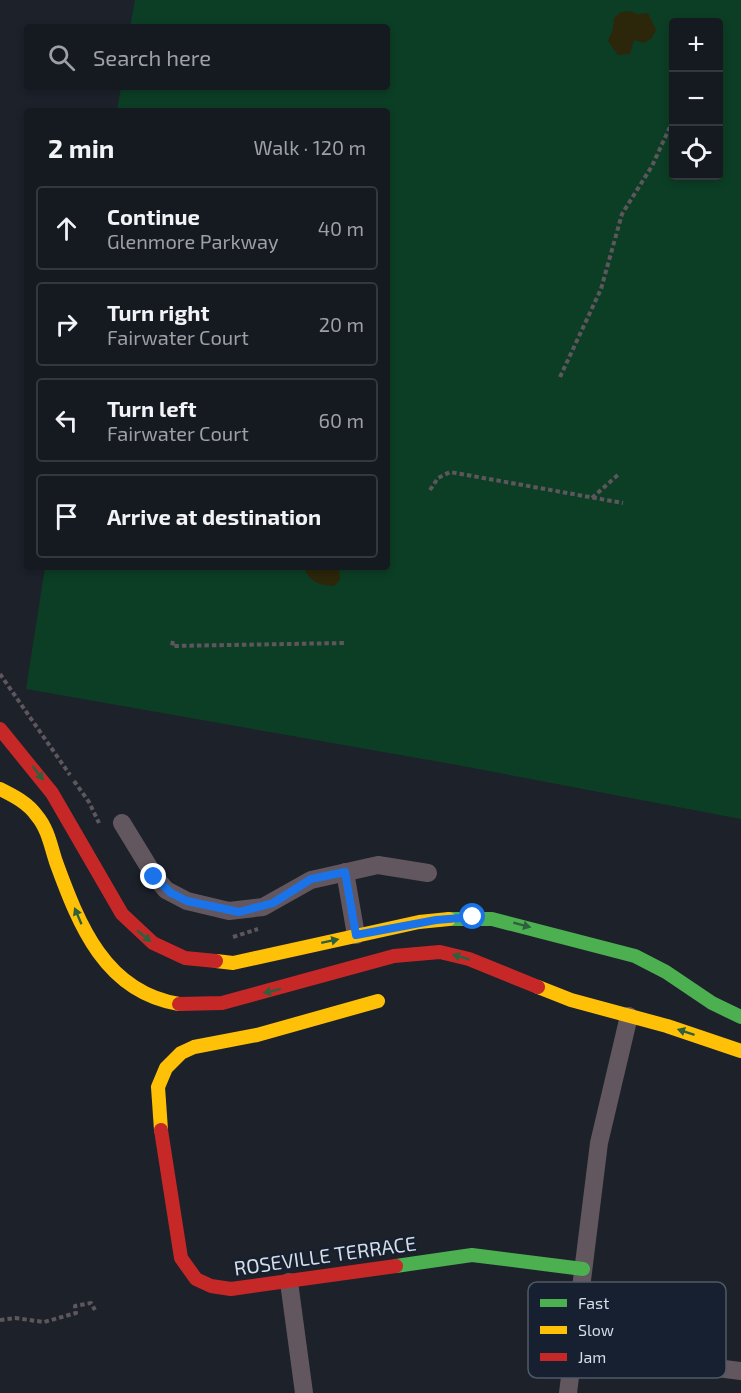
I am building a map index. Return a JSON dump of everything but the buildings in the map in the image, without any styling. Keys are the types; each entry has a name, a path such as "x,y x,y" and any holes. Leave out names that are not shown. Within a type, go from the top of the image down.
{"main road":[{"path":"0,729 47,786 122,914 153,944 185,958 233,963 356,935 436,920 473,917 508,921 635,956 666,972 712,1003 741,1017"},
{"path":"0,789 22,801 44,825 80,921 102,961 114,975 129,986 160,1000 195,1007 222,1004 394,956 432,952 469,959 571,1000 741,1051"},
{"name":"ROSEVILLE TERRACE","path":"378,1001 242,1040 186,1051 166,1067 158,1085 157,1101 178,1248 184,1268 197,1282 217,1288 289,1282 472,1255 583,1269"}],"street":[{"path":"122,823 154,877 166,890 187,901 229,911 263,907 311,879 345,872 388,864 428,873"},
{"path":"345,872 356,935"},
{"path":"582,1282 601,1134 629,1016"},
{"path":"289,1282 304,1393"},
{"path":"726,1369 741,1371"},
{"path":"568,1393 570,1378"}],"path":[{"path":"560,377 601,289 622,214 652,166 670,126"},
{"path":"430,490 438,478 450,472 623,503"},
{"path":"592,498 620,473"},
{"path":"173,641 172,646 345,643"},
{"path":"0,1320 15,1318 44,1322 76,1313 75,1306 91,1304 95,1310"}],"green space":[{"path":"135,0 741,0 741,819 457,765 26,689 45,570 390,570 390,108 118,108 120,90 390,90 390,24 131,24"}],"sand":[{"path":"630,11 637,14 648,13 656,30 652,38 644,43 634,40 630,54 618,55 608,41 613,29 614,18 621,12"},
{"path":"306,570 339,570 340,580 334,586 324,585 309,576"}],"traffic: fast":[{"path":"449,919 492,919 635,956 666,972 712,1003 741,1017"},
{"path":"396,1266 472,1255 583,1269"}],"traffic: slow":[{"path":"0,789 25,804 41,821 75,909 98,952 132,986 153,997 179,1004"},
{"path":"216,961 233,963 419,922 449,919"},
{"path":"538,987 571,1000 667,1026 741,1051"},
{"path":"161,1130 158,1087 166,1068 181,1053 194,1047 257,1035 378,1001"}],"traffic: jam":[{"path":"0,729 52,793 122,914 153,943 185,958 216,961"},
{"path":"179,1004 222,1003 394,956 440,952 469,959 538,987"},
{"path":"161,1130 181,1258 196,1279 211,1286 231,1289 396,1266"}],"route":[{"path":"154,877 171,893 187,901 239,912 273,903 311,879 345,872 356,935 419,922 473,917"}]}
